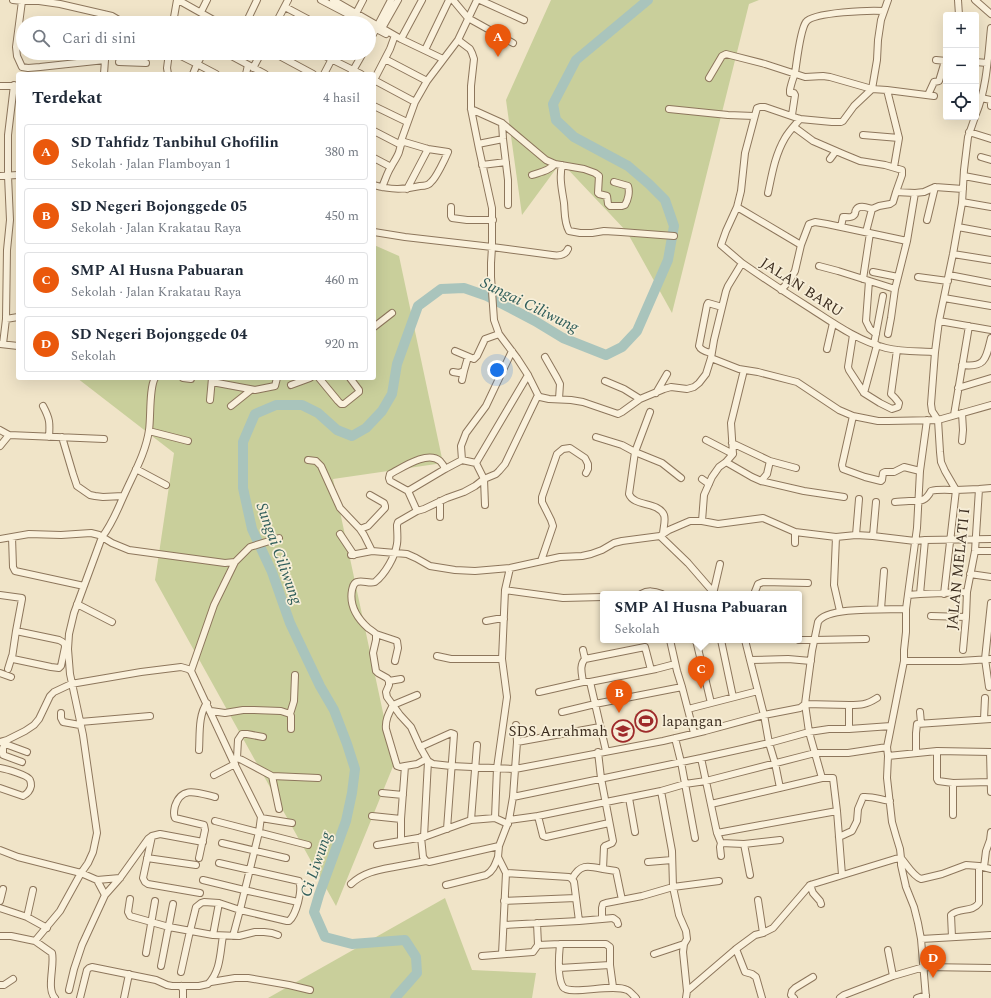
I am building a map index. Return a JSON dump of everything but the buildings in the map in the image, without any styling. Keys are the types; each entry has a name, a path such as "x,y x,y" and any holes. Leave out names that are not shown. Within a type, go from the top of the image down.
{"street":[{"path":"13,0 39,1 60,4 112,16"},
{"path":"175,16 178,0 208,16"},
{"path":"201,12 207,0"},
{"path":"250,16 258,0"},
{"path":"280,16 288,0"},
{"path":"321,0 350,16"},
{"path":"355,16 364,0"},
{"path":"379,28 391,0"},
{"path":"376,32 398,0"},
{"path":"401,38 422,0"},
{"path":"425,50 449,0"},
{"path":"452,0 468,18 513,43"},
{"path":"382,187 398,155 415,102 427,81 458,40 478,0 524,20"},
{"path":"742,263 721,245 737,207 741,191 745,153 757,108 760,107 775,110 800,119 841,122 854,106 872,90 881,20 888,0"},
{"path":"958,0 959,12"},
{"path":"975,0 990,13"},
{"path":"20,16 22,1"},
{"path":"335,1 352,16"},
{"path":"990,13 991,5"},
{"path":"285,7 302,16"},
{"path":"792,116 795,95 794,93 790,92 801,40 807,20 843,12 875,10 884,11"},
{"path":"376,27 425,50 442,61"},
{"path":"376,27 394,38 442,61"},
{"path":"979,104 987,63 991,28"},
{"path":"376,76 394,38"},
{"path":"395,661 398,648 397,641 376,634 369,629 355,613 352,603 352,590 354,583 375,582 392,560 397,545 398,522 416,511 424,510 440,501 464,492 499,471 505,464 538,395 528,375 499,334 494,320 491,277 492,208 471,109 471,86 474,59 470,49 458,40"},
{"path":"709,78 722,56 726,54 765,64 805,77 830,77 872,90 887,90 931,96 934,82 939,81 943,70"},
{"path":"384,59 427,81"},
{"path":"19,60 22,67 28,68 40,68 105,60 104,72"},
{"path":"168,60 168,72"},
{"path":"189,60 212,72"},
{"path":"194,72 199,60"},
{"path":"239,60 262,72"},
{"path":"247,72 256,60"},
{"path":"287,60 309,72"},
{"path":"325,72 331,60 352,72 359,60"},
{"path":"936,60 943,61"},
{"path":"119,62 146,63"},
{"path":"979,62 987,63"},
{"path":"376,81 415,102"},
{"path":"0,86 16,86 8,135 10,220 3,274 6,319 2,344 16,346"},
{"path":"887,90 899,138 894,168"},
{"path":"981,98 991,100"},
{"path":"376,107 408,122"},
{"path":"471,109 502,123 546,160 555,164 595,173 599,176 598,193 607,196 608,204 610,206 625,205 628,198 628,186 614,182"},
{"path":"669,109 754,116"},
{"path":"768,193 774,162 785,138 800,119"},
{"path":"944,594 956,490 941,462 938,420 932,411 935,352 939,321 962,202 969,132 974,120"},
{"path":"502,123 508,180 508,205"},
{"path":"794,127 810,139 860,161 885,165 902,170 902,175 893,202 872,209 859,207 856,210 855,215 852,217 843,217 841,227"},
{"path":"376,132 402,143 448,152 432,182 428,184 407,189 390,189 376,186"},
{"path":"969,132 991,138"},
{"path":"863,135 899,138"},
{"path":"478,144 503,139"},
{"path":"407,189 428,149"},
{"path":"830,159 836,151"},
{"path":"981,157 991,160"},
{"path":"376,159 391,167"},
{"path":"482,165 506,162"},
{"path":"532,175 548,170 555,164"},
{"path":"562,165 560,172 565,221 568,231 580,233 604,231 674,236"},
{"path":"0,176 16,175"},
{"path":"964,176 991,181"},
{"path":"896,192 924,192 935,187 963,189"},
{"path":"927,220 935,187"},
{"path":"888,334 895,289 907,241 916,193"},
{"path":"962,202 991,207"},
{"path":"451,207 451,216 455,219 493,220"},
{"path":"737,207 801,245"},
{"path":"872,209 868,233 866,322 870,329 876,334"},
{"path":"781,290 790,280 795,271 801,245 809,224 815,222 907,241"},
{"path":"958,227 991,233"},
{"path":"376,232 559,256 567,252 568,249"},
{"path":"0,248 7,250"},
{"path":"953,254 991,260"},
{"name":"JALAN BARU","path":"538,395 549,399 583,402 618,414 625,410 638,398 671,387 684,389 694,387 706,374 728,286 742,263 781,290 853,335 876,345 897,350 935,352"},
{"path":"819,266 895,289"},
{"path":"873,272 898,277"},
{"path":"918,277 948,278 991,283"},
{"path":"864,393 876,345 876,334 883,296"},
{"path":"944,298 991,306"},
{"path":"722,307 708,303 699,346 700,349 711,356 739,369 758,372 797,382 840,410 853,416 878,421 938,420 991,405"},
{"path":"376,325 392,313"},
{"path":"6,319 16,317"},
{"path":"939,321 991,330"},
{"path":"827,349 834,323"},
{"path":"954,415 969,326"},
{"path":"455,351 468,357 475,358 485,339 499,334"},
{"path":"853,335 848,367 849,370 864,393 892,409 898,408 899,403 890,394 897,350"},
{"path":"962,365 971,366 983,362 986,357 991,338"},
{"path":"462,460 461,446 466,433 486,406 512,351"},
{"path":"462,380 468,357"},
{"path":"546,357 560,384 559,399"},
{"path":"702,521 704,495 712,477 719,467 733,454 731,423 744,370"},
{"path":"453,372 458,374 464,372"},
{"path":"656,393 667,374"},
{"path":"476,463 528,375"},
{"path":"958,388 991,378"},
{"path":"35,941 60,910 93,852 97,833 84,743 71,684 68,649 69,634 77,604 102,537 117,513 123,496 143,453 149,431 154,380"},
{"path":"210,400 212,380 255,390 275,386 277,380"},
{"path":"291,385 305,380"},
{"path":"321,380 341,404 344,404 359,392 352,380"},
{"path":"605,381 624,388 638,398"},
{"path":"231,406 251,390"},
{"path":"43,406 49,418 49,437"},
{"path":"650,412 635,452 629,494 634,500 653,506 662,512 664,515 662,535 712,591"},
{"path":"962,413 962,441"},
{"path":"853,416 842,465 843,469 881,481 883,473 894,472 904,467 920,471"},
{"path":"917,998 926,996 921,939 914,907 906,887 901,865 900,849 892,822 887,778 887,747 904,661 906,609 916,541 920,471 927,420"},
{"path":"0,430 9,435 104,438"},
{"path":"149,431 188,441"},
{"path":"0,446 9,435"},
{"path":"62,437 77,486 94,496 123,496"},
{"path":"596,437 662,463 681,478"},
{"path":"706,440 733,454"},
{"path":"732,443 770,461 796,468"},
{"path":"541,561 553,526 542,502 542,497 556,454 563,449 570,448 585,458 588,464 586,473"},
{"path":"416,511 408,491 390,481 390,474 414,462 432,457 440,460 445,469"},
{"path":"308,460 316,461 321,466 340,508 364,534 372,551"},
{"path":"408,491 462,460 476,463"},
{"path":"761,481 766,474 770,461"},
{"path":"726,462 752,478 761,481 804,491 844,497"},
{"path":"476,463 484,479 485,506"},
{"path":"136,469 166,485"},
{"path":"702,479 709,484"},
{"path":"895,502 918,502 928,497 932,491 936,490 979,490 991,488"},
{"name":"JALAN MELATI I","path":"963,650 967,592 975,551 979,490"},
{"path":"360,529 368,526 385,508 384,503 370,495"},
{"path":"856,535 859,499"},
{"path":"440,501 440,517"},
{"path":"873,536 876,502"},
{"path":"340,534 353,555 372,551 407,554 430,566 455,570 475,571 510,568 560,557 582,556 602,550 614,543 662,535 669,530 690,522 702,521 718,524 763,518 795,532 836,537 856,535 916,541 991,539"},
{"path":"795,532 795,543"},
{"path":"0,539 29,534 61,535 91,533 130,550 225,563 235,562"},
{"path":"12,537 13,567 15,571 84,586"},
{"path":"836,537 834,585 840,611"},
{"path":"191,671 214,605 235,562 250,547 279,538"},
{"path":"920,594 925,540"},
{"path":"975,551 991,551"},
{"path":"714,591 720,564"},
{"path":"495,818 497,768 507,697 502,659 505,590 510,568"},
{"path":"881,609 884,571"},
{"path":"970,574 991,577"},
{"path":"755,591 758,584 764,582 808,583"},
{"path":"505,590 563,598 600,597"},
{"path":"908,595 967,592"},
{"path":"0,595 22,599 12,656 8,669"},
{"path":"989,687 988,659 991,603"},
{"path":"77,604 112,622"},
{"path":"822,778 815,754 805,704 818,622 820,619 840,611 906,609"},
{"path":"931,616 966,617"},
{"path":"486,621 504,619"},
{"path":"12,656 13,659 59,668 61,666 65,647 65,644 59,640 16,631"},
{"path":"376,634 373,653 375,667 378,673 389,680 401,679"},
{"path":"802,640 866,639"},
{"path":"644,643 650,670"},
{"path":"671,643 694,733"},
{"path":"697,643 711,703"},
{"path":"722,643 733,697"},
{"path":"746,643 764,715 780,788"},
{"path":"606,751 595,704 581,665 585,659 645,647"},
{"path":"583,650 585,659"},
{"path":"437,656 451,659 502,659"},
{"path":"904,661 960,661 988,659"},
{"path":"750,660 811,661"},
{"path":"539,692 675,664"},
{"path":"2,743 34,725 39,719 50,696 54,692 71,684 141,672 181,667 188,668 191,671 211,711 261,818 233,936"},
{"path":"0,673 11,677"},
{"path":"291,729 292,716 290,714 294,701 294,675"},
{"path":"389,680 386,692 387,697 411,727 427,760 433,764 451,766 515,769 675,738 764,715 800,708 805,704 862,705 877,698"},
{"path":"562,712 682,687"},
{"path":"688,709 758,691"},
{"path":"417,695 393,705 385,723 398,766 400,767 417,764 427,760"},
{"path":"984,719 985,698"},
{"path":"199,750 201,716 203,708 207,703"},
{"path":"849,705 849,729"},
{"path":"211,711 225,713 243,710 281,711 290,714"},
{"path":"920,712 921,723"},
{"path":"61,713 63,722 80,724 150,716"},
{"path":"916,753 917,724 991,719"},
{"path":"446,885 486,875 494,868 498,857 502,836 509,822 513,797 517,742 516,725"},
{"path":"513,797 701,758 810,732 829,729 891,726"},
{"path":"517,742 600,727"},
{"path":"420,747 451,733 454,734 447,829"},
{"path":"214,775 235,761 238,740 242,734 264,737"},
{"path":"675,738 695,838"},
{"path":"2,743 27,752"},
{"path":"2,743 3,755 22,762"},
{"path":"470,820 477,744"},
{"path":"377,845 422,837 470,820 495,818 509,822 629,798 685,784 706,781 815,754 848,753 887,747"},
{"path":"937,751 938,781 953,783 990,782"},
{"path":"888,756 937,751 990,752 991,792"},
{"path":"598,752 601,778 613,841 612,844 604,847 604,869"},
{"path":"701,758 710,804 721,843 721,856"},
{"path":"426,861 423,857 422,837 427,760"},
{"path":"235,761 272,776 318,778"},
{"path":"401,841 405,766"},
{"path":"0,768 29,778 31,781 28,793 23,796 0,788"},
{"path":"272,776 280,809"},
{"path":"710,804 822,778 833,778 842,875"},
{"path":"953,783 953,815"},
{"path":"661,791 672,851 673,887 679,915 686,931 687,939 684,944 683,952 687,991 686,998"},
{"path":"199,858 205,830 204,825 175,818 173,816 174,811 178,799 186,792 215,797"},
{"path":"382,793 403,795"},
{"path":"839,837 852,831 857,821 858,809 863,797 890,801"},
{"path":"629,798 635,832"},
{"path":"717,833 837,811"},
{"path":"372,816 401,819"},
{"path":"538,816 544,836 546,837 609,823"},
{"path":"261,818 292,823"},
{"path":"215,822 308,845"},
{"path":"952,937 951,915 954,912 973,909 979,903 981,866 991,840 991,832"},
{"path":"69,990 82,945 105,895 120,878 148,839 152,836 160,834 202,842"},
{"path":"152,836 143,878 144,882 200,893"},
{"path":"721,843 744,844 780,840"},
{"path":"222,843 286,858"},
{"path":"744,844 750,876"},
{"path":"351,884 360,877 379,869 430,861 499,846"},
{"path":"0,850 18,857 81,873 97,880 120,878"},
{"path":"498,857 506,873 502,954"},
{"path":"147,858 196,865"},
{"path":"901,858 918,878 942,874 966,865 981,866 991,869"},
{"path":"687,991 755,935 773,928 810,885 901,858"},
{"path":"648,862 672,860"},
{"path":"181,972 196,908 201,903 220,903 240,910 289,921 295,915 301,886 299,881 219,863"},
{"path":"572,879 575,872 584,867 616,871 622,900"},
{"path":"506,873 569,877 574,882 579,921"},
{"path":"97,880 105,895"},
{"path":"203,880 298,902"},
{"path":"602,918 603,904 606,903 642,896 673,887 719,881"},
{"path":"810,885 813,893 821,904"},
{"path":"0,901 3,889"},
{"path":"27,917 33,890"},
{"path":"504,901 576,898"},
{"path":"130,899 128,911 129,915 152,923 223,936 239,936 255,932 272,932 278,935"},
{"path":"758,900 762,933"},
{"path":"146,953 155,901"},
{"path":"213,935 220,903"},
{"path":"161,966 172,904"},
{"path":"0,908 27,917 47,928"},
{"path":"504,925 579,921 602,918 615,919 618,924"},
{"path":"482,956 533,952 538,945 537,923"},
{"path":"921,939 991,935"},
{"path":"0,936 11,936 35,941 52,953 53,965 51,989 55,998"},
{"path":"211,982 220,963 223,936"},
{"path":"560,944 559,968 564,988 567,990 576,990 613,987 628,990 636,998"},
{"path":"654,954 684,944"},
{"path":"538,945 608,945 610,947 610,965 613,987"},
{"path":"736,950 745,972 756,977 762,998"},
{"path":"888,950 893,976"},
{"path":"559,968 610,965"},
{"path":"80,998 85,978 89,968 92,966 156,980 166,985 205,986 211,982 235,978 248,978 310,990"},
{"path":"840,998 873,983 924,967 991,968"},
{"path":"124,998 129,974"},
{"path":"794,998 792,992 795,988 813,977"},
{"path":"0,985 4,985 13,980"},
{"path":"181,986 183,998"},
{"path":"576,990 576,998"}],"green space":[{"path":"551,0 759,0 749,4 672,313 627,232 561,162 522,215 506,100"},
{"path":"376,246 399,256 443,463 333,479 394,764 336,906 155,580 174,453 80,380 376,380"},
{"name":"lapangan","path":"652,709 657,728 640,732 635,714"},
{"path":"445,898 472,970 536,973 532,998 268,998"}],"waterway":[{"name":"Sungai Ciliwung","path":"395,998 417,973 416,957 405,940 352,944 325,937 314,912 346,821 355,769 334,710 320,686 290,623 272,572 252,529 243,488 243,442 255,414 276,405 302,405 318,413 337,430 352,436 366,428 382,411 392,394 397,364 418,306 441,289 464,288 487,296 535,321 563,338 606,355 622,347 637,331 668,260 674,226 665,200 628,166 574,137 556,120 553,104 576,60 648,0"}],"place":[{"name":"SD Tahfidz Tanbihul Ghofilin","path":"498,57"},
{"name":"SMP Al Husna Pabuaran","path":"701,689"},
{"name":"SD Negeri Bojonggede 05","path":"619,713"},
{"name":"lapangan","path":"646,721"},
{"name":"SDS Arrahmah","path":"623,731"},
{"name":"SD Negeri Bojonggede 04","path":"933,978"}],"water label":[{"name":"Ci Liwung","path":"315,864"}]}
